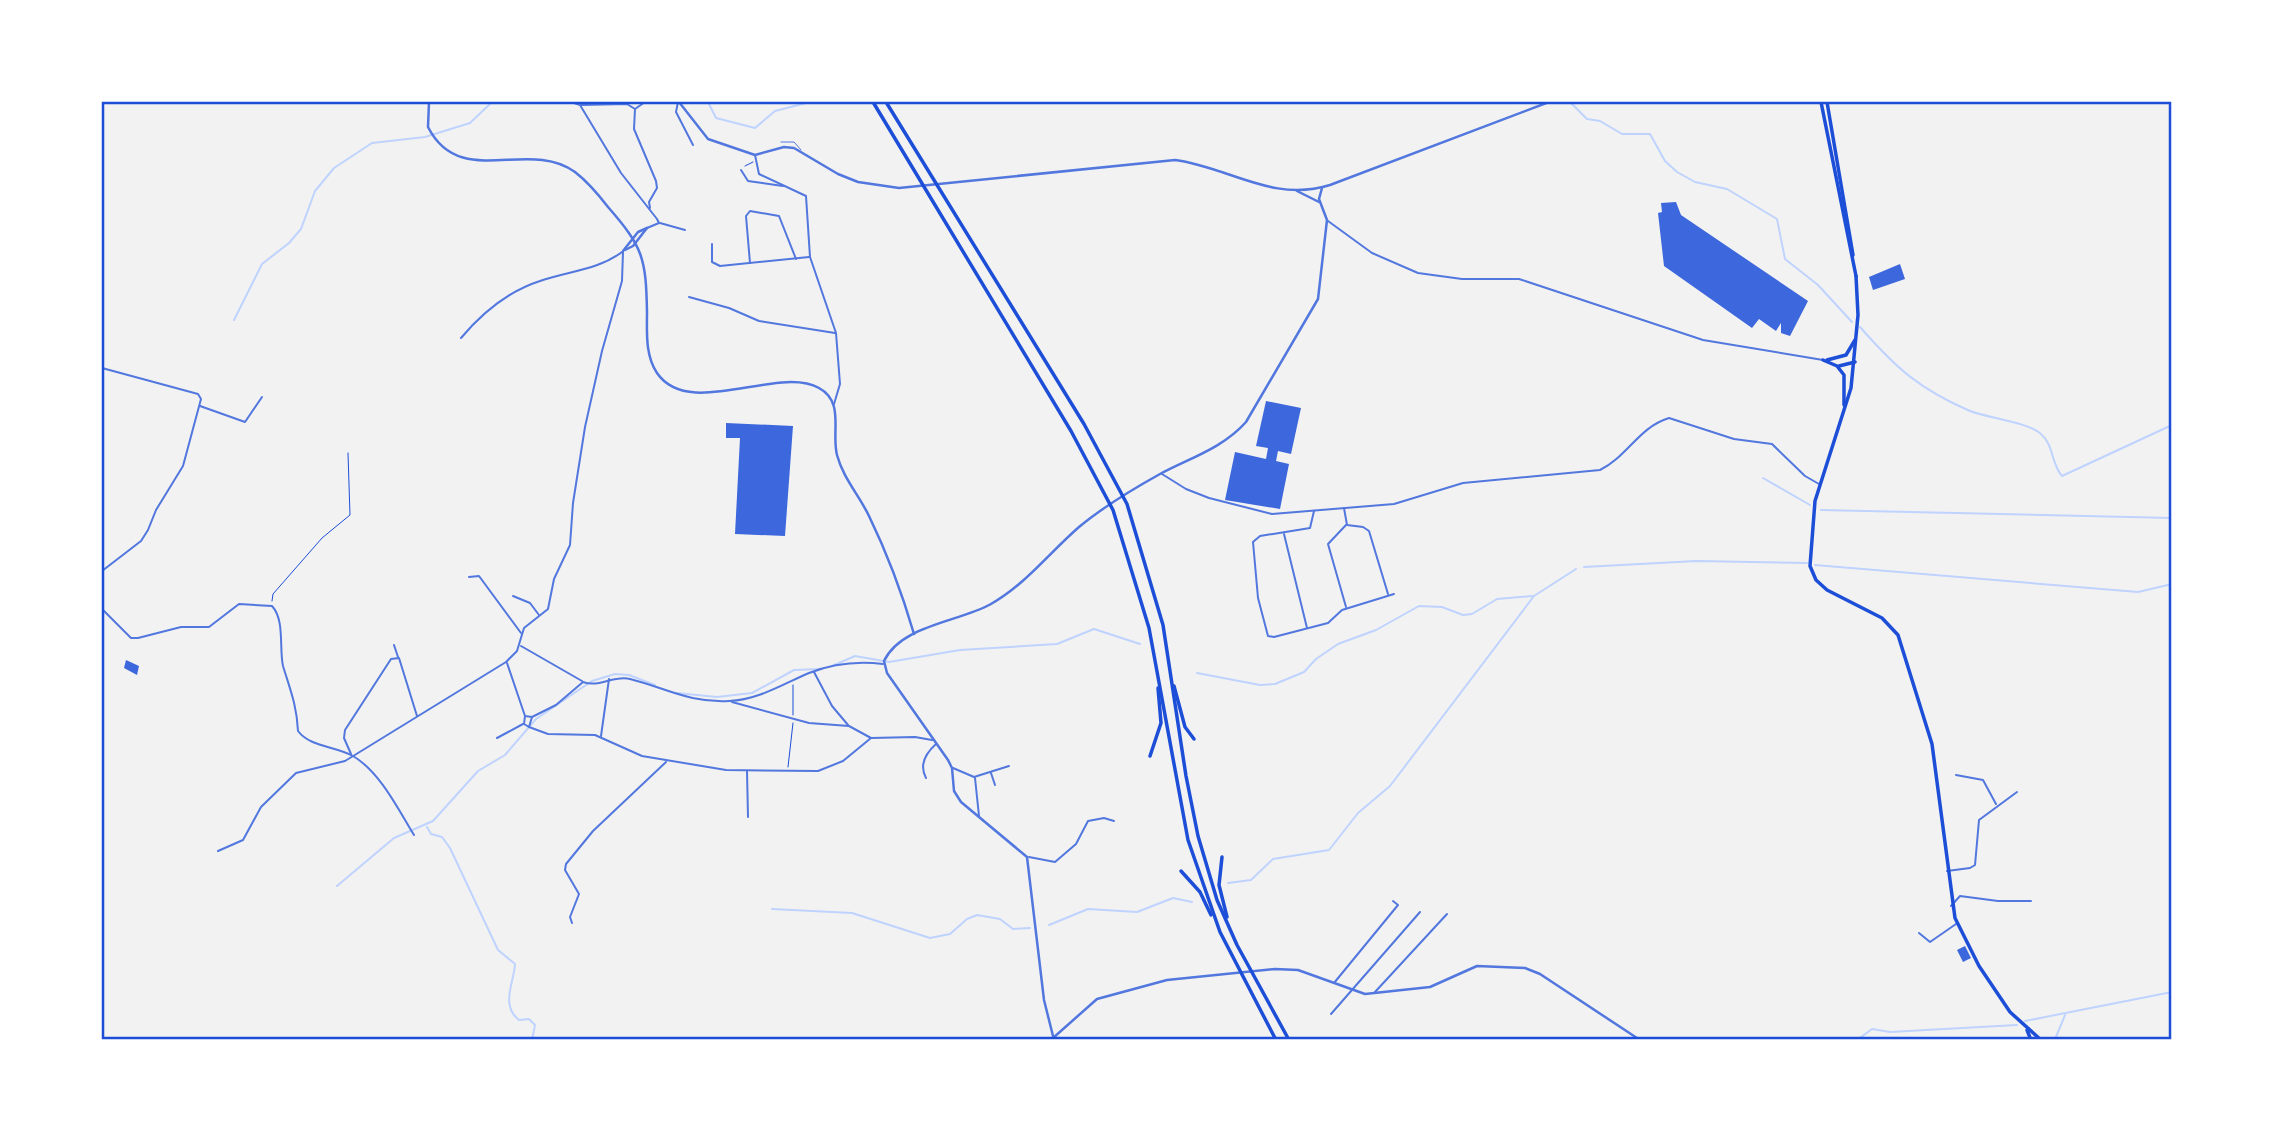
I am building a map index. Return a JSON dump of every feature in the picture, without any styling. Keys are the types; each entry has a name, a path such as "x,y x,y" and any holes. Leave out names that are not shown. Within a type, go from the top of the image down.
{"main road":[{"path":"873,102 1071,431 1113,510 1149,628 1188,840 1220,932"},
{"path":"886,102 1083,424 1127,504 1163,625 1198,836 1228,923 1289,1040"},
{"path":"1821,102 1856,275"},
{"path":"1827,102 1849,213 1856,275 1856,338 1852,388 1820,484 1812,518 1810,566 1816,580 1827,590 1882,618 1898,635 1932,744 1951,906 1957,924 1995,991 2026,1028 2041,1040"},
{"path":"1823,360 1834,360 1846,355 1856,338"},
{"path":"1823,360 1837,366 1855,362"},
{"path":"1837,366 1846,384 1844,410"},
{"path":"1150,756 1161,723 1157,672"},
{"path":"1170,676 1185,727 1194,738"},
{"path":"1222,857 1219,885 1228,923"},
{"path":"1181,871 1200,892 1276,1040"},
{"path":"2026,1028 2031,1040"}],"street":[{"path":"429,102 426,121 432,137 449,154 462,159 537,160 559,164 574,172 593,188 637,242 646,281 647,346 658,375 673,388 690,392 801,382 819,387 834,404"},
{"path":"571,102 580,105 627,104 635,109"},
{"path":"635,109 645,102"},
{"path":"679,102 708,139 755,155 784,147 802,152 838,174 858,182 900,188 1175,160 1203,166 1246,184 1293,189 1322,188 1549,102"},
{"path":"679,102 676,112 693,145"},
{"path":"580,105 621,173 659,223"},
{"path":"635,109 634,129 656,181 657,188 649,202 651,211"},
{"path":"755,155 759,174 784,186"},
{"path":"741,170 748,181 796,189 806,196 810,257 836,333 840,384 834,404 836,454 897,576 914,634"},
{"path":"1114,821 1104,818 1088,821 1076,844 1055,862 1027,857 961,802 954,791 953,768 884,664 886,657 893,647 914,634 989,605 1005,595 1049,559 1090,519 1161,474 1221,444 1246,422 1318,299 1327,220 1320,203 1322,188"},
{"path":"1293,189 1320,203"},
{"path":"750,263 746,216 750,211 779,216 796,259"},
{"path":"1327,220 1371,253 1418,272 1462,279 1520,279 1703,340 1823,360"},
{"path":"218,851 243,840 261,807 296,773 332,766 418,718 506,662 520,645 522,634 550,607 554,579 570,545 573,503 585,427 602,351 622,281 623,251 633,236 659,223 685,230"},
{"path":"461,338 498,303 537,282 610,261 637,242 647,228"},
{"path":"712,244 711,258 715,264 810,257"},
{"path":"689,297 729,308 759,321 836,333"},
{"path":"102,571 141,541 148,530 156,510 183,466 201,399 198,394 103,368"},
{"path":"199,406 245,422 262,397"},
{"path":"1161,474 1186,489 1261,513 1394,504 1477,480 1600,470 1616,461 1635,438 1669,418 1734,439 1772,444 1805,476 1820,484"},
{"path":"1344,507 1347,525"},
{"path":"1314,510 1314,524 1310,528 1255,538 1252,548 1258,598 1266,631 1271,637 1328,623 1346,608 1394,594"},
{"path":"1347,525 1363,527 1369,531 1388,595"},
{"path":"1346,608 1328,544 1347,525"},
{"path":"1284,533 1307,628"},
{"path":"470,577 479,576 522,634"},
{"path":"513,596 530,603 539,616"},
{"path":"102,609 131,638 138,638 181,626 209,627 239,604 272,606 277,614 283,666 298,710 298,731 312,742 352,755"},
{"path":"394,645 418,718"},
{"path":"520,645 587,683"},
{"path":"398,658 389,661 347,726 344,738 352,755 386,790 414,835"},
{"path":"506,662 525,716 524,724"},
{"path":"729,701 760,696 814,672 856,662 884,664"},
{"path":"814,672 832,706 849,726 871,738 933,739"},
{"path":"525,716 532,717 556,705 587,683 609,679 631,680 691,699 729,701 821,726 849,726"},
{"path":"601,737 609,679"},
{"path":"530,728 532,717"},
{"path":"524,724 548,734 601,737 632,752 667,762 747,770 825,769 843,761 871,738"},
{"path":"497,738 524,724"},
{"path":"926,778 926,755 937,744"},
{"path":"572,923 570,917 579,894 565,870 566,864 593,831 667,762"},
{"path":"953,768 974,777 1009,766"},
{"path":"747,770 748,817"},
{"path":"990,772 995,785"},
{"path":"1956,775 1983,780 1996,805"},
{"path":"974,777 978,787 979,816"},
{"path":"1947,871 1970,869 1975,865 1977,824 1996,805 2017,792"},
{"path":"1027,857 1044,1000 1053,1039 1097,999 1141,985 1275,969 1298,970 1365,994 1430,987 1477,966 1525,968 1540,974 1640,1040"},
{"path":"1951,906 1960,896 2005,902 2031,901"},
{"path":"1334,983 1398,905 1393,901"},
{"path":"1331,1014 1349,989 1420,912"},
{"path":"1375,992 1447,914"},
{"path":"1919,933 1930,942 1957,924"}],"lane":[{"path":"781,142 794,142 802,152"}],"path":[{"path":"741,170 749,162 755,162"},
{"path":"272,606 275,591 322,538 350,515 348,453"},
{"path":"788,769 793,718 792,682"}],"building":[{"path":"1676,202 1681,215 1808,301 1790,336 1781,333 1781,323 1776,331 1759,319 1752,328 1664,266 1658,213 1662,212 1661,203"},
{"path":"1900,264 1905,279 1873,290 1869,277"},
{"path":"1266,401 1301,408 1291,454 1278,451 1276,461 1289,464 1280,509 1225,500 1235,452 1266,459 1268,448 1256,446"},
{"path":"726,423 793,426 785,536 735,534 740,438 726,438"},
{"path":"126,660 139,666 137,675 124,668"},
{"path":"1965,946 1971,958 1963,962 1957,950"}],"waterway":[{"path":"234,320 262,264 289,243 301,229 315,191 334,168 372,143 425,137 470,123 492,102"},
{"path":"708,102 716,118 755,128 775,111 810,102"},
{"path":"1570,102 1587,119 1600,121 1622,134 1650,134 1665,161 1677,172 1695,182 1727,189 1777,219 1785,259 1818,285 1852,322"},
{"path":"1860,327 1897,366 1922,386 1970,411 2027,426 2041,434 2062,476 2172,425"},
{"path":"1763,478 1810,505"},
{"path":"1821,510 2172,518"},
{"path":"1584,567 1696,561 1807,563"},
{"path":"1815,565 2138,592 2172,584"},
{"path":"1228,883 1251,880 1273,859 1329,850 1358,813 1390,786 1534,596 1576,569"},
{"path":"1197,673 1260,685 1275,684 1304,672 1316,659 1338,644 1376,630 1419,606 1442,607 1463,615 1472,614 1497,599 1533,596"},
{"path":"832,666 855,656 889,662 960,650 1057,644 1094,629 1140,644"},
{"path":"677,693 717,697 752,693 794,670 820,669"},
{"path":"337,886 394,838 433,821 478,771 505,755 536,719 592,681 615,674 629,675 655,685"},
{"path":"427,827 431,834 442,837 450,848 498,950 515,964 509,994 510,1008 519,1020 529,1019 535,1025 532,1040"},
{"path":"1049,925 1088,909 1137,912 1173,898 1192,902"},
{"path":"772,909 852,913 930,938 950,934 967,919 977,915 1000,919 1013,929 1030,928"},
{"path":"2025,1021 2172,992"},
{"path":"2056,1037 2065,1015"},
{"path":"1857,1040 1872,1029 1890,1032 2017,1025"}]}
